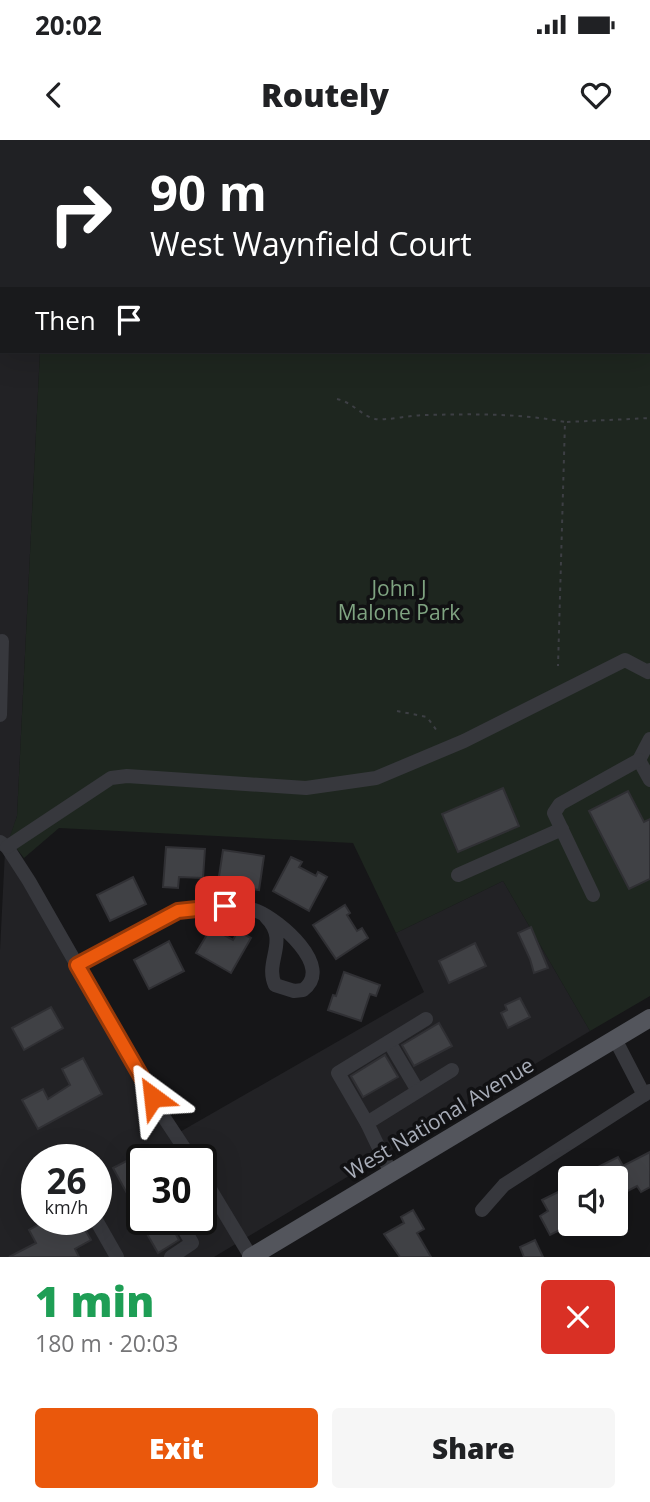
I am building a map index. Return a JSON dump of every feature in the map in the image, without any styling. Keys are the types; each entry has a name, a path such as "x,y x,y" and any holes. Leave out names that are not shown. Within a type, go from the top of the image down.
{"main road":[{"name":"West National Avenue","path":"251,1257 650,1018"}],"street":[{"path":"0,715 2,641"},
{"path":"181,1144 3,845 111,778 127,776 306,788 376,778 464,741 625,660 648,672 650,670"},
{"path":"593,895 554,813 560,804 639,760 650,739"},
{"path":"639,760 650,780"},
{"path":"458,876 562,830"},
{"path":"77,965 178,911 225,906 256,911 280,925 303,948 311,961 312,979 303,990 294,991 275,985 272,972 277,935 274,925 266,917"},
{"path":"391,1173 367,1123 338,1073 426,1019"},
{"path":"482,1210 503,1185 647,1093 615,1039"},
{"path":"389,1042 418,1091"},
{"path":"367,1123 452,1070"},
{"path":"217,1204 251,1257"},
{"path":"105,1235 117,1257"},
{"path":"171,1257 192,1243 187,1235"}],"path":[{"path":"337,399 348,401 374,419 404,415 470,414 542,417 565,422 650,418"},
{"path":"558,666 565,422"},
{"path":"397,711 427,717 437,731"}],"shaded area":[{"path":"0,354 40,354 17,816 7,847 0,842"},
{"path":"5,851 171,1137 424,992 396,933 503,881 590,1031 214,1257 0,1257 0,950"}],"green space":[{"name":"John J Malone Park","path":"40,354 650,354 650,996 590,1031 503,881 396,933 353,843 59,828 24,858 9,839 17,816"}],"building":[{"path":"503,788 519,826 458,852 442,814"},
{"path":"628,791 644,822 650,819 650,879 629,889 589,811"},
{"path":"166,847 205,849 203,878 179,877 178,888 163,887"},
{"path":"223,850 264,856 259,890 218,883"},
{"path":"291,857 302,862 299,867 316,876 318,872 327,877 309,911 273,891"},
{"path":"133,877 146,904 110,921 97,895"},
{"path":"345,905 350,913 347,915 357,931 362,928 368,938 336,959 313,925"},
{"path":"531,927 548,968 534,973 518,933"},
{"path":"211,928 233,940 238,931 251,938 231,973 196,953"},
{"path":"169,941 184,971 149,989 134,960"},
{"path":"475,943 486,966 449,983 439,961"},
{"path":"344,972 380,985 376,996 370,994 361,1021 328,1010"},
{"path":"520,998 530,1017 508,1028 501,1013 507,1010 505,1005"},
{"path":"51,1007 63,1028 24,1050 12,1028"},
{"path":"439,1023 452,1046 414,1066 402,1045"},
{"path":"385,1055 398,1077 363,1097 351,1076"},
{"path":"83,1058 102,1094 38,1129 22,1100 43,1089 48,1099 70,1085 62,1069"},
{"path":"650,1152 650,1187 641,1192 637,1186 628,1191 628,1166 623,1166"},
{"path":"618,1157 623,1166 600,1166"},
{"path":"126,1161 126,1192 113,1168"},
{"path":"558,1192 558,1231 550,1235 540,1216 548,1211 542,1200"},
{"path":"413,1210 424,1229 417,1233 431,1257 400,1257 384,1234 404,1223 401,1217"},
{"path":"32,1235 88,1235 91,1240 75,1249 79,1257 9,1257 36,1243"},
{"path":"148,1235 176,1235 179,1240 158,1253"},
{"path":"535,1240 543,1257 524,1257 520,1247"}],"route":[{"path":"153,1097 77,965 178,911 225,906"}]}
